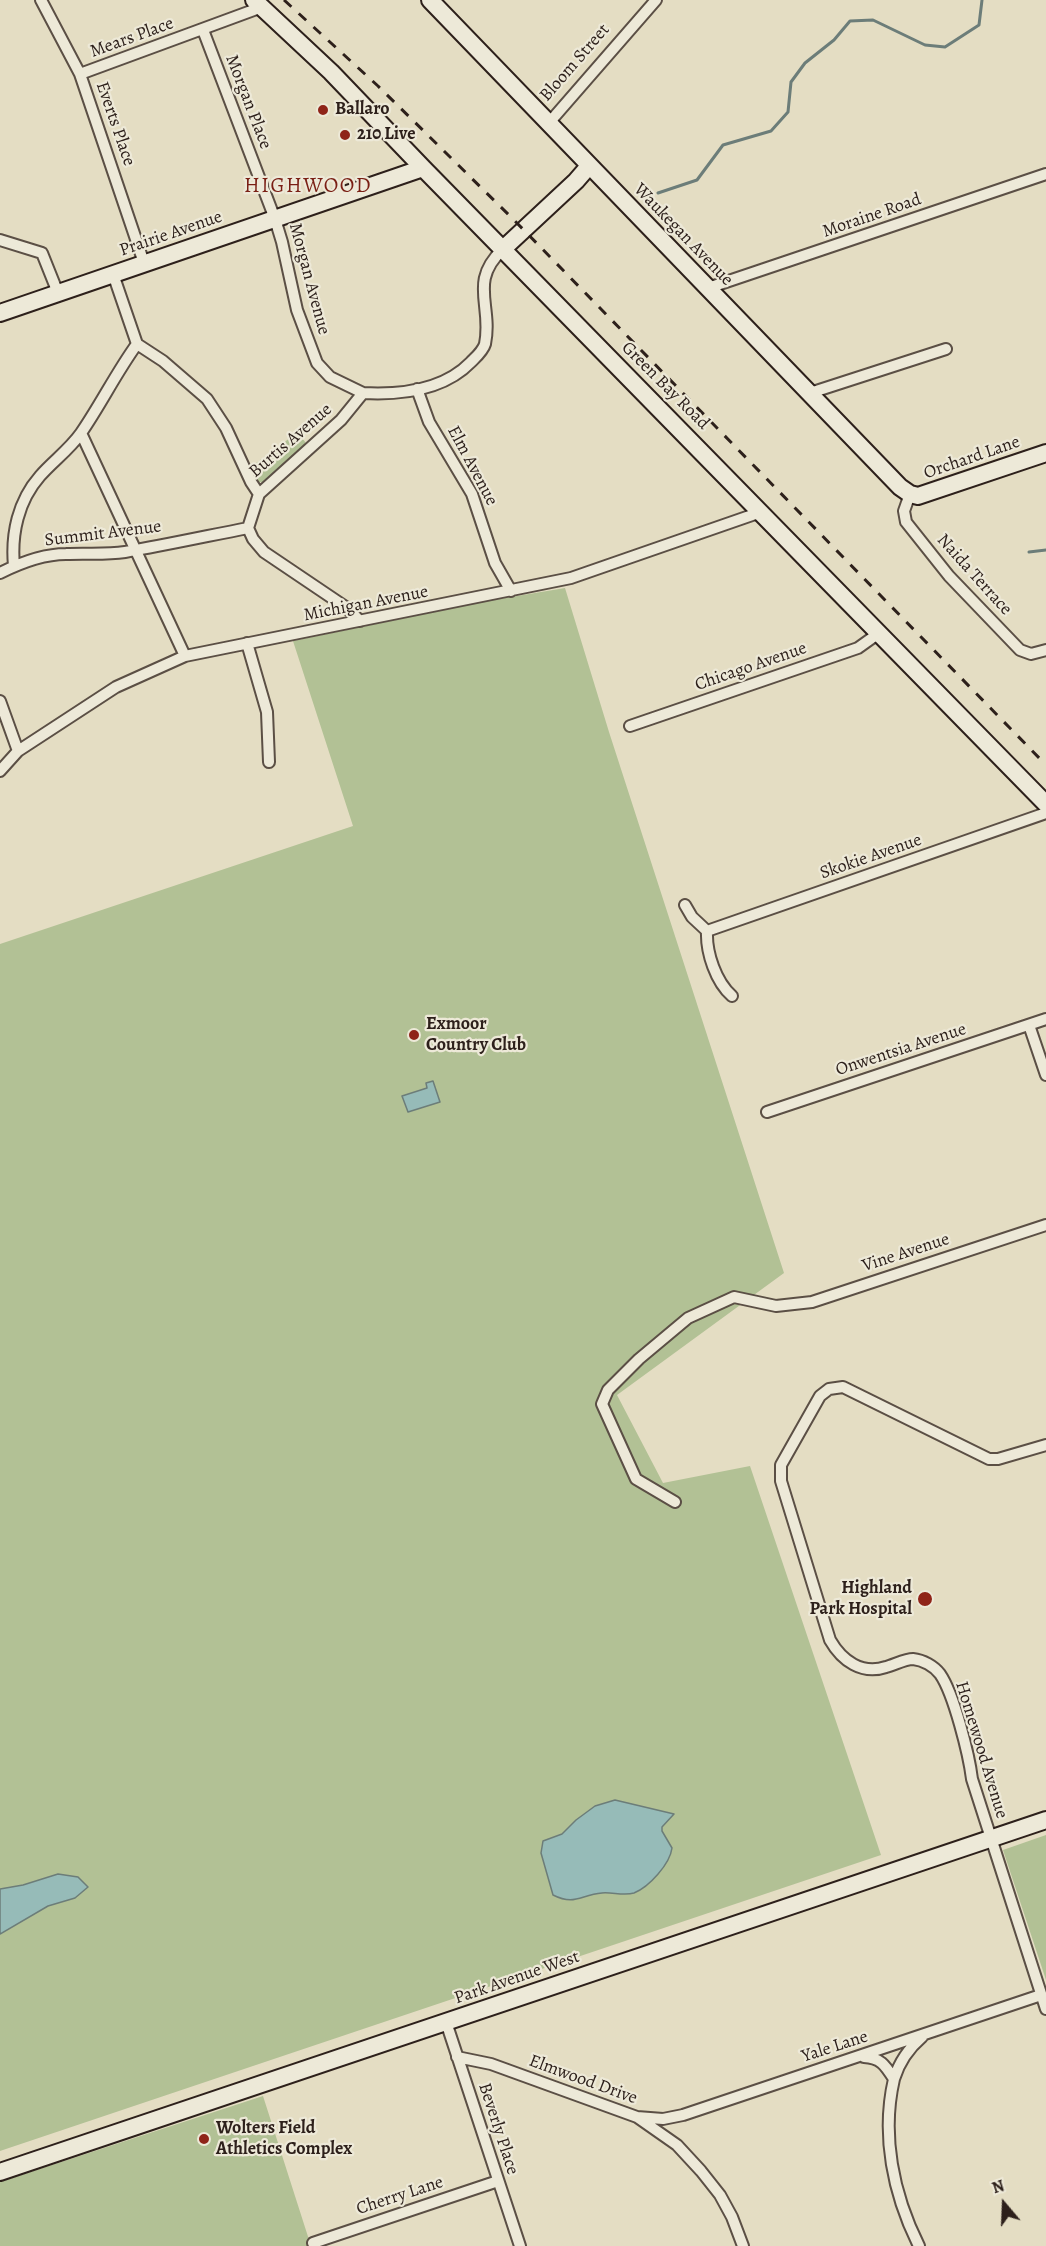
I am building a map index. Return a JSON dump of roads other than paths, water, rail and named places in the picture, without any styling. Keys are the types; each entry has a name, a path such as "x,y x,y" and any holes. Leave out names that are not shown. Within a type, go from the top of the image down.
{"street":[{"name":"Everts Place","path":"41,0 80,74 144,263"},
{"name":"Waukegan Avenue","path":"430,0 899,487 910,494"},
{"name":"Bloom Street","path":"552,128 656,0"},
{"name":"Mears Place","path":"80,74 203,30 258,4"},
{"name":"Green Bay Road","path":"258,4 331,72 1046,804"},
{"name":"Morgan Place","path":"203,30 275,219"},
{"path":"552,128 569,158 576,181"},
{"path":"363,393 417,389 446,382 464,370 484,346 486,323 483,287 486,270 491,260 576,181 589,166"},
{"name":"Prairie Avenue","path":"0,313 423,168"},
{"name":"Moraine Road","path":"708,288 1046,174"},
{"name":"Morgan Avenue","path":"275,219 297,310 317,363 330,377 363,393"},
{"path":"0,240 42,253 58,293"},
{"path":"14,566 15,528 25,498 40,475 63,456 81,433 137,344 113,274"},
{"name":"Burtis Avenue","path":"137,344 163,361 207,399 226,428 259,494 341,420 363,393"},
{"path":"810,393 946,349"},
{"name":"Elm Avenue","path":"417,389 429,422 472,494 495,563 511,591"},
{"path":"81,433 185,656"},
{"name":"Orchard Lane","path":"910,494 918,496 1046,453"},
{"path":"259,494 248,528 253,539 264,552 347,608 360,621"},
{"name":"Naida Terrace","path":"910,494 904,512 906,522 949,576 1020,650 1031,654 1046,650"},
{"name":"Michigan Avenue","path":"0,771 18,751 116,687 185,656 571,578 761,512"},
{"name":"Summit Avenue","path":"0,573 14,566 64,554 99,555 248,528"},
{"name":"Chicago Avenue","path":"630,726 858,648 879,633"},
{"path":"247,644 267,712 268,762"},
{"path":"0,701 18,751"},
{"name":"Skokie Avenue","path":"707,931 1046,813"},
{"path":"685,905 692,917 707,931 709,951 722,987 732,996"},
{"name":"Onwentsia Avenue","path":"767,1112 1046,1019"},
{"path":"1029,1025 1046,1075"},
{"name":"Vine Avenue","path":"675,1502 636,1479 602,1404 608,1390 631,1366 688,1318 734,1297 776,1306 812,1302 1046,1225"},
{"name":"Homewood Avenue","path":"1046,1445 998,1459 989,1459 843,1387 829,1389 820,1396 781,1465 781,1481 830,1640 838,1655 863,1669 883,1668 912,1659 931,1665 940,1675 949,1694 969,1756 972,1779 1046,2009"},
{"name":"Park Avenue West","path":"0,2172 1046,1821"},
{"name":"Yale Lane","path":"637,2117 651,2119 683,2115 1041,1995"},
{"name":"Beverly Place","path":"446,2022 520,2246"},
{"path":"919,2246 899,2198 892,2167 888,2113 894,2079 904,2059 924,2035"},
{"name":"Elmwood Drive","path":"457,2057 491,2064 637,2117 677,2145 701,2171 720,2195 732,2217 743,2246"},
{"path":"859,2057 875,2057 894,2079"},
{"name":"Cherry Lane","path":"313,2243 498,2181"}],"water":[{"path":"433,1081 440,1102 408,1112 402,1096 427,1088 426,1083"},
{"path":"615,1800 674,1814 662,1827 672,1848 663,1868 646,1886 634,1893 602,1893 572,1900 553,1895 541,1853 543,1841 562,1834 595,1806"},
{"path":"58,1874 78,1877 88,1887 75,1898 48,1906 0,1934 0,1889 23,1885"}],"waterway":[{"path":"658,193 697,180 723,145 771,131 788,112 791,82 805,63 834,40 850,21 873,20 925,45 945,47 979,25 982,0"},
{"path":"1029,552 1046,550"}],"railway":[{"path":"284,0 378,86 515,221 1046,765"}],"place":[{"name":"Ballaro","path":"323,110"},
{"name":"210 Live","path":"345,135"},
{"name":"Exmoor Country Club","path":"414,1035"},
{"name":"Highland Park Hospital","path":"925,1599"},
{"name":"Wolters Field Athletics Complex","path":"204,2139"}],"district":[{"name":"HIGHWOOD","path":"308,187"}]}
